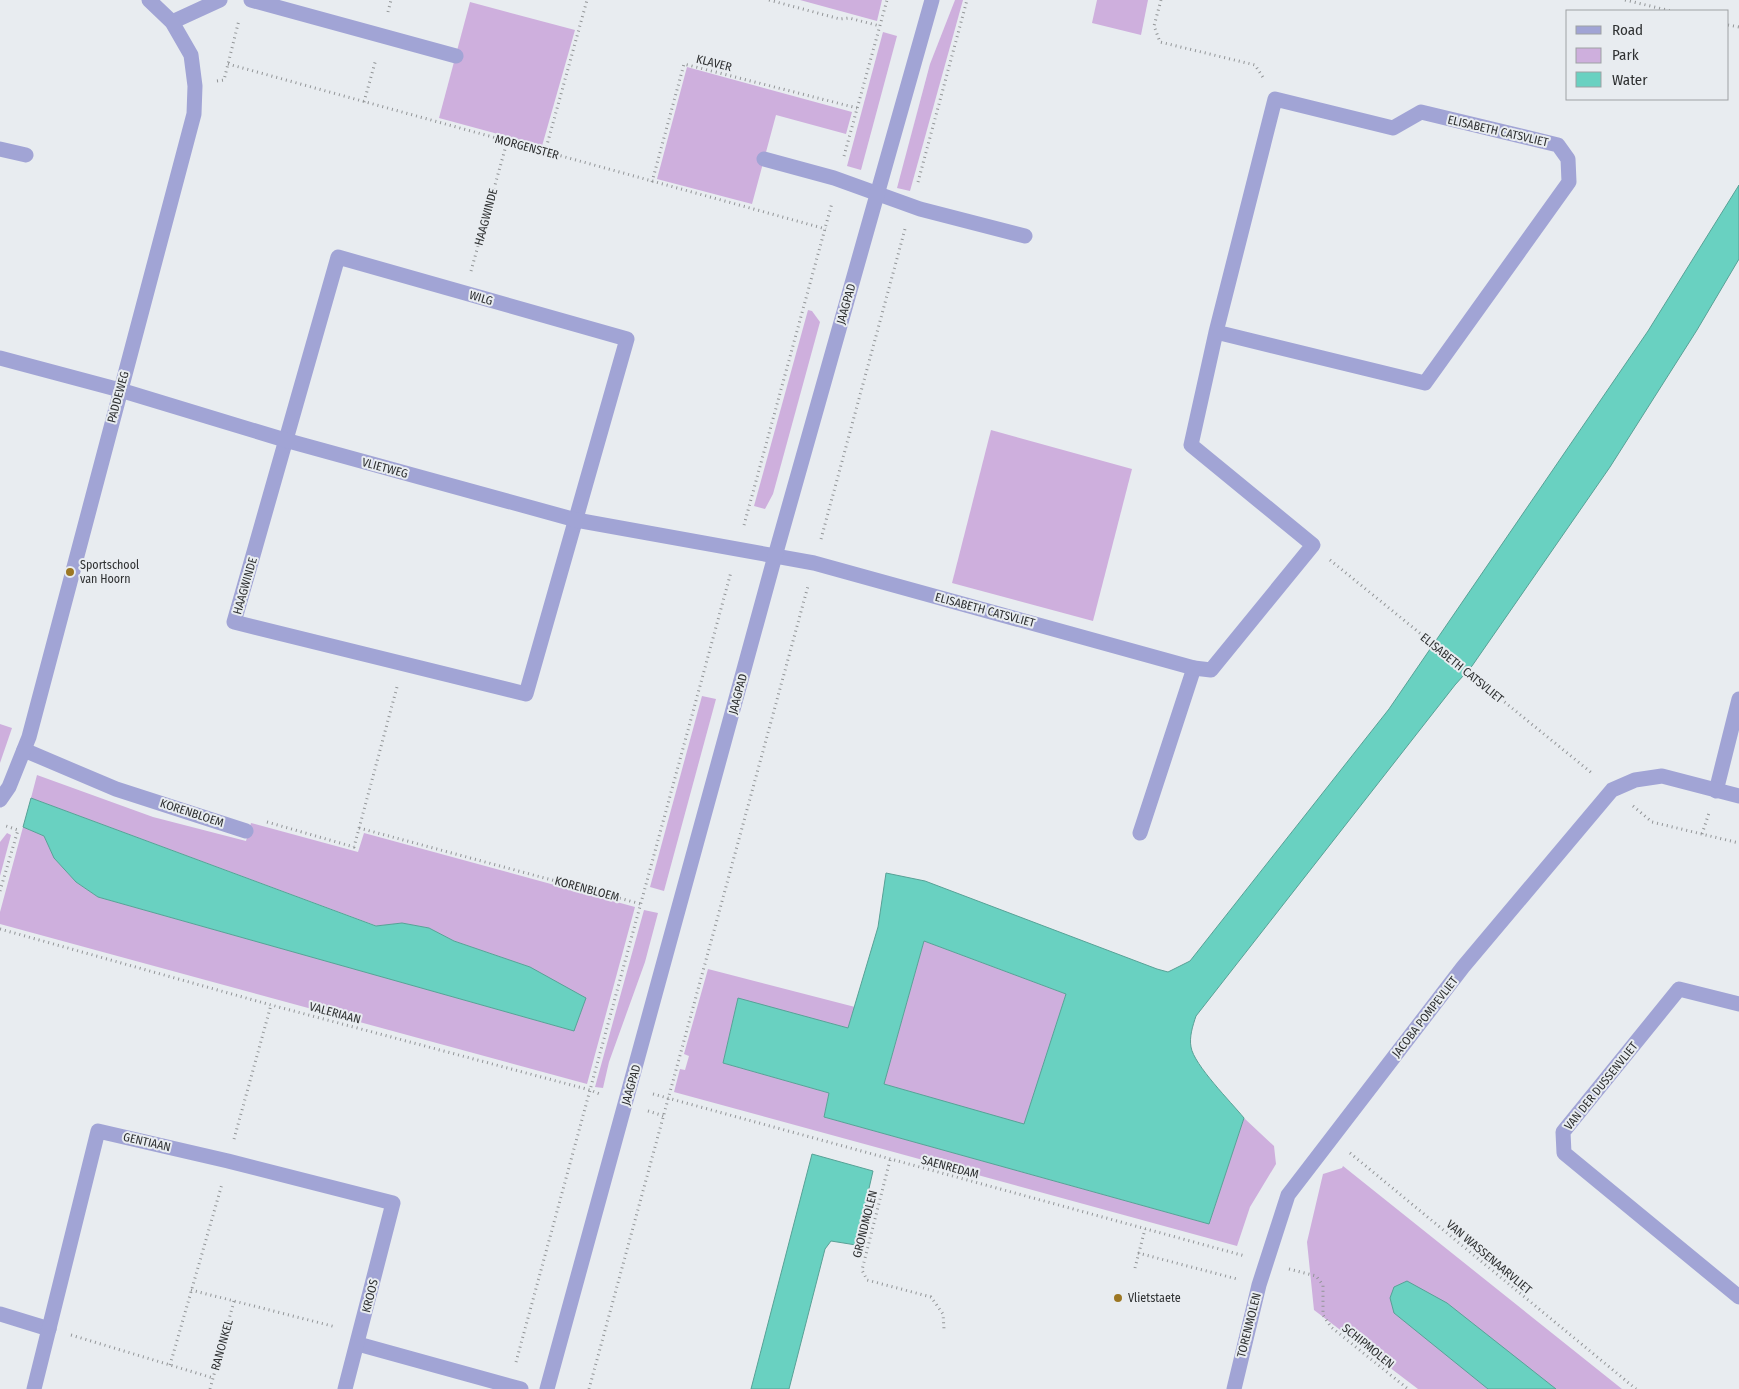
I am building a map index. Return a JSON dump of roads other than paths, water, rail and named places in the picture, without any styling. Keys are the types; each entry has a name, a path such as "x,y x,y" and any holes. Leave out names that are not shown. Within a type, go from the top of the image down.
{"street":[{"name":"PADDEWEG","path":"0,800 9,787 29,737 194,114 195,86 191,55 172,22 149,0"},
{"path":"172,22 220,0"},
{"path":"251,0 456,56"},
{"name":"JAAGPAD","path":"547,1389 775,556 932,0"},
{"name":"ELISABETH CATSVLIET","path":"775,556 814,563 1194,668 1211,670 1312,545 1190,445 1216,332 1275,100 1393,128 1421,112 1558,145 1568,159 1569,182 1425,383 1216,332"},
{"path":"0,149 26,155"},
{"path":"764,159 838,179 911,206 1025,236"},
{"name":"WILG","path":"286,440 338,257 627,339 576,520"},
{"name":"VLIETWEG","path":"0,358 120,390 286,440 576,520 775,556"},
{"name":"HAAGWINDE","path":"286,440 234,622 526,694 576,520"},
{"path":"1140,833 1194,668"},
{"path":"1716,791 1739,699"},
{"name":"KORENBLOEM","path":"24,750 116,789 246,831"},
{"name":"JACOBA POMPEVLIET","path":"1266,1262 1288,1195 1463,967 1612,790 1635,780 1662,776 1739,796"},
{"name":"VAN DER DUSSENVLIET","path":"1739,1004 1679,989 1563,1132 1564,1153 1739,1297"},
{"name":"GENTIAAN","path":"49,1329 98,1131 228,1161 393,1203"},
{"name":"KROOS","path":"345,1389 393,1203"},
{"name":"TORENMOLEN","path":"1234,1389 1266,1262"},
{"path":"0,1314 49,1329 34,1389"},
{"path":"358,1344 515,1387"}],"water":[{"path":"1739,185 1739,259 1697,330 1610,467 1472,666 1455,685 1196,1016 1191,1039 1194,1055 1206,1073 1244,1118 1209,1224 824,1117 829,1093 723,1063 738,998 848,1028 878,927 886,873 925,881 1157,969 1168,972 1190,961 1389,709 1648,331","holes":["924,941 1066,994 1024,1124 884,1084"]},
{"path":"31,798 376,926 402,923 429,928 454,941 530,967 586,998 574,1031 98,897 76,882 54,858 44,836 23,827"},
{"path":"812,1154 873,1171 856,1245 831,1241 825,1249 789,1389 751,1389"},
{"path":"1407,1281 1447,1303 1556,1389 1488,1389 1394,1313 1390,1298 1394,1287"}],"place":[{"name":"Sportschool van Hoorn","path":"70,572"},
{"name":"Vlietstaete","path":"1118,1298"}]}
